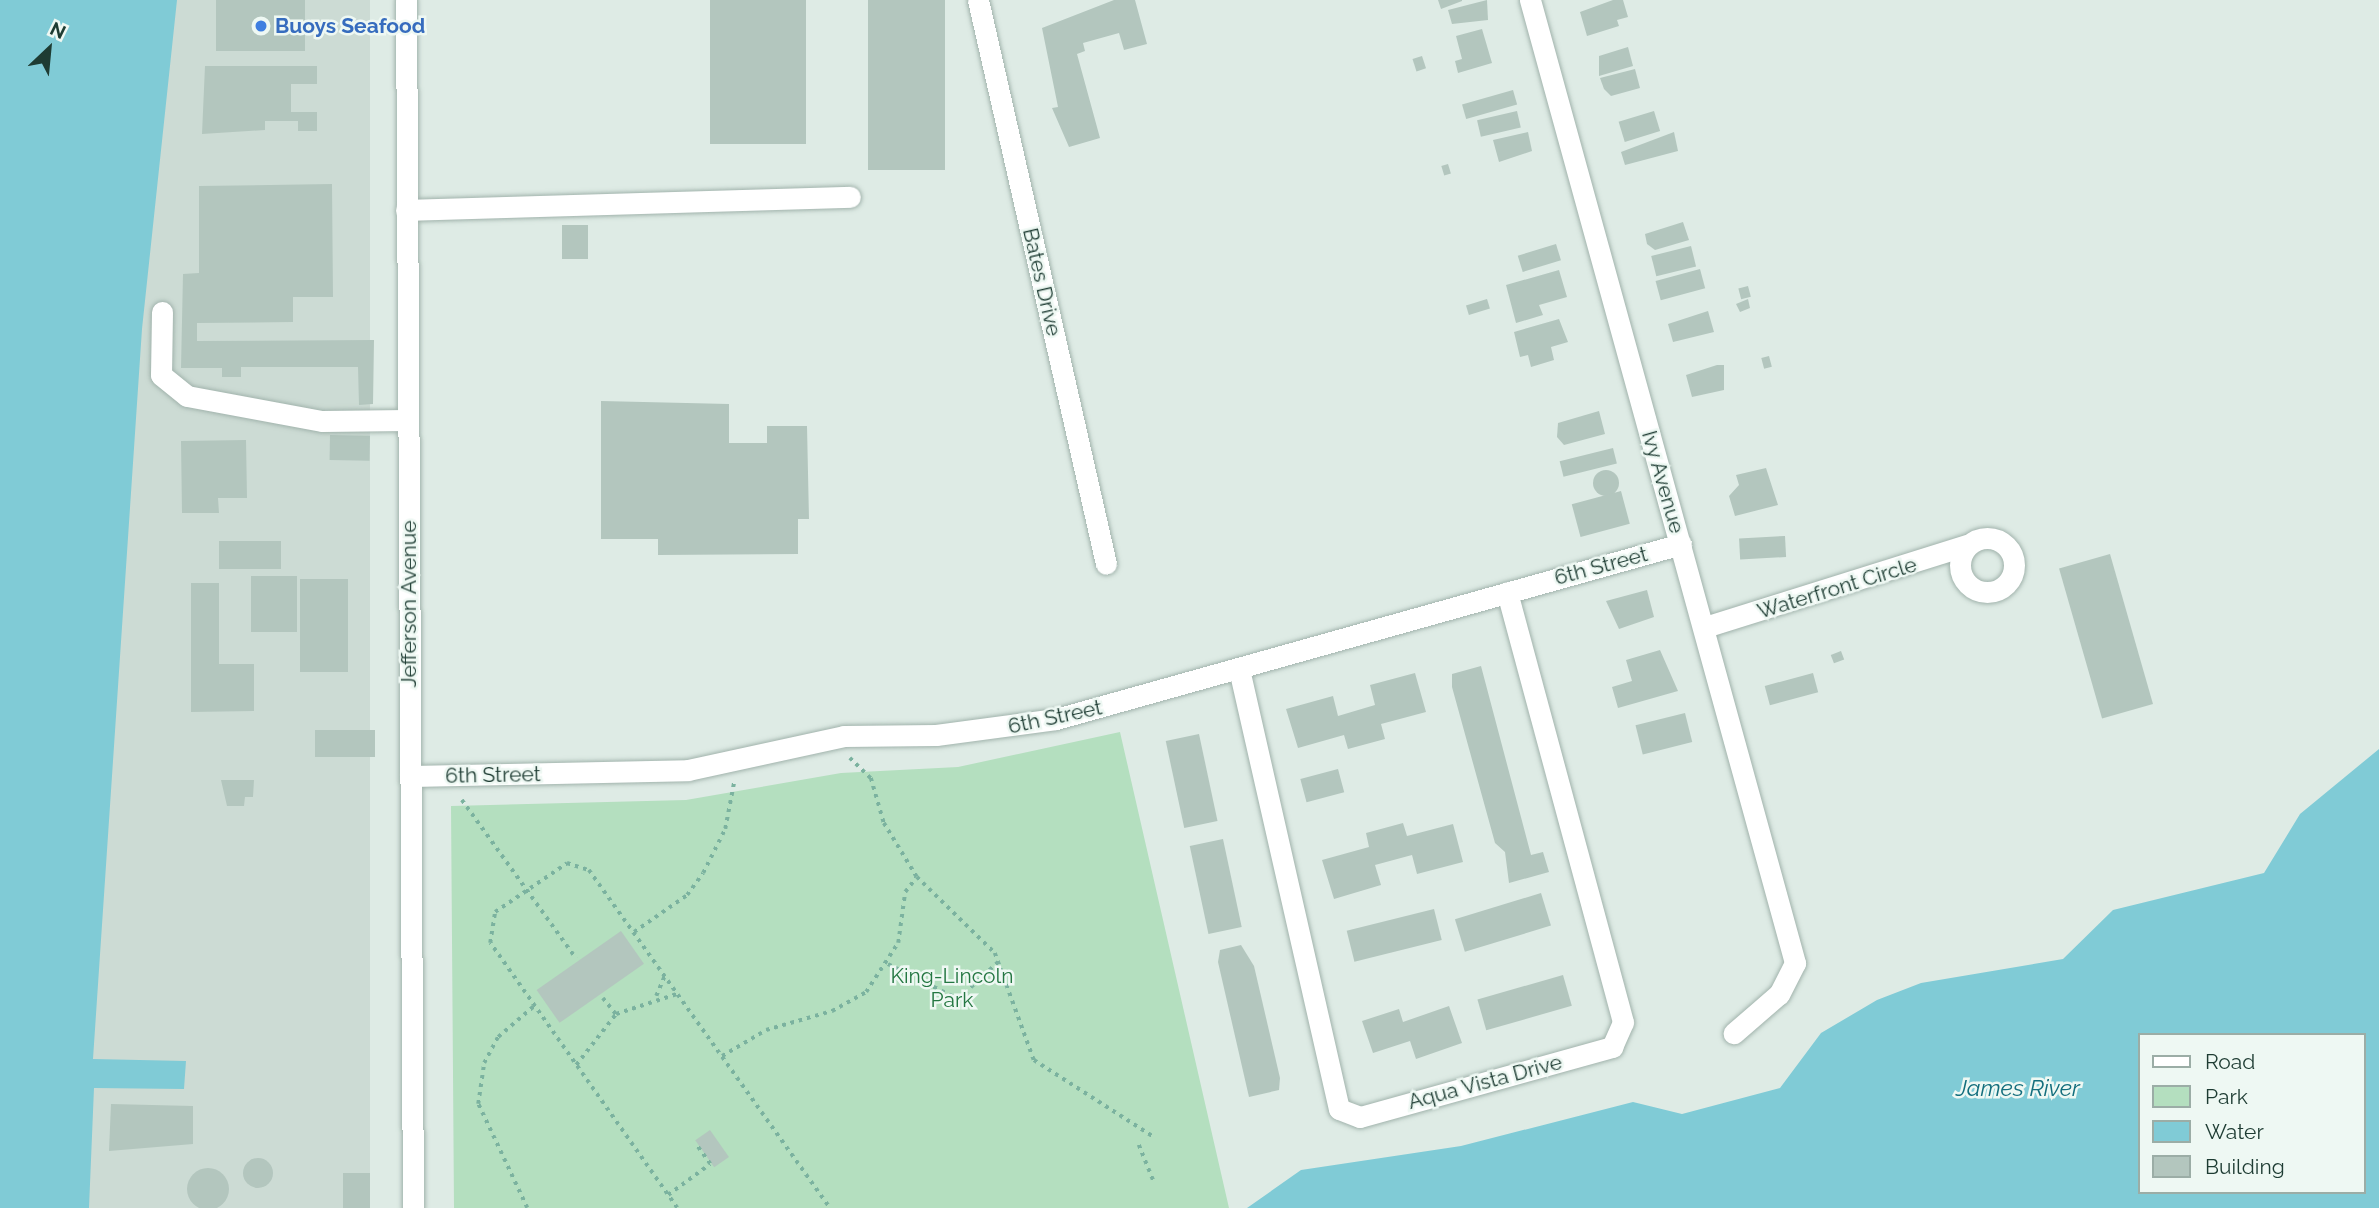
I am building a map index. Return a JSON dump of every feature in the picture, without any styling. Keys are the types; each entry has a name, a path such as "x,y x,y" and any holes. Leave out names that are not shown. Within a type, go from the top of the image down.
{"street":[{"name":"Jefferson Avenue","path":"406,0 413,1208"},
{"name":"Bates Drive","path":"978,0 1106,564"},
{"name":"Ivy Avenue","path":"1530,0 1705,626 1795,963 1779,993 1734,1033"},
{"path":"406,210 850,197"},
{"path":"162,312 161,375 187,396 322,421 407,420"},
{"name":"6th Street","path":"410,776 688,770 844,736 936,735 1056,719 1681,544"},
{"name":"Waterfront Circle","path":"1705,626 1967,545"},
{"name":"Aqua Vista Drive","path":"1239,669 1339,1109 1360,1116 1612,1047 1623,1022 1507,592"}],"path":[{"path":"839,757 863,765 893,843 917,877 999,961 1034,1060 1154,1137"},
{"path":"634,932 687,895 703,873 725,829 732,782 745,779"},
{"path":"462,800 576,958"},
{"path":"677,1208 534,1006 488,932 495,912 559,866 578,864 589,870 830,1208"},
{"path":"722,1056 777,1026 852,1002 888,964 902,928 905,892 917,877"},
{"path":"888,964 958,999 999,961"},
{"path":"656,997 665,975"},
{"path":"576,1065 615,1014 656,997 678,994"},
{"path":"603,998 615,1014"},
{"path":"527,1208 478,1104 484,1063 498,1037 534,1006"},
{"path":"668,1195 710,1164 696,1145"},
{"path":"1139,1145 1153,1180"}],"shaded area":[{"path":"0,0 370,0 370,1208 0,1208"}],"green space":[{"name":"King-Lincoln Park","path":"1120,732 1229,1208 454,1208 451,806 686,800 841,773 958,767"}],"water":[{"path":"0,0 177,0 142,329 93,1059 186,1061 184,1089 94,1088 89,1208 0,1208"},
{"name":"James River","path":"2379,749 2379,1208 1247,1208 1301,1170 1461,1146 1633,1102 1682,1114 1780,1088 1821,1033 1877,1000 1921,983 2063,959 2113,910 2264,873 2300,814"}],"building":[{"name":"Buoys Seafood","path":"216,0 305,0 305,51 216,51"},
{"path":"710,0 806,0 806,144 710,144"},
{"path":"868,0 945,0 945,170 868,170"},
{"path":"1114,0 1135,0 1147,44 1124,50 1119,33 1083,43 1085,51 1077,54 1100,138 1069,147 1052,108 1058,107 1042,28"},
{"path":"1438,0 1462,0 1462,1 1441,9"},
{"path":"1487,0 1488,20 1452,24 1448,10"},
{"path":"1613,0 1623,0 1628,17 1617,20 1619,26 1587,36 1580,12"},
{"path":"1482,29 1492,63 1458,73 1455,61 1462,59 1456,36"},
{"path":"1628,47 1633,66 1599,76 1599,56"},
{"path":"1422,56 1426,68 1417,71 1412,59"},
{"path":"205,66 317,66 317,84 291,84 291,112 317,112 317,131 298,131 298,121 265,121 265,130 202,134"},
{"path":"1635,69 1640,88 1611,96 1604,89 1600,78"},
{"path":"1513,90 1517,104 1466,119 1462,105"},
{"path":"1517,111 1521,128 1481,137 1477,120"},
{"path":"1654,111 1660,131 1625,142 1619,122"},
{"path":"1528,132 1532,151 1499,162 1493,140"},
{"path":"1674,132 1678,151 1625,165 1621,152"},
{"path":"1448,164 1451,174 1444,176 1441,166"},
{"path":"332,184 333,297 293,297 293,322 197,323 197,341 374,340 373,404 359,405 358,367 241,367 241,377 222,377 222,368 181,368 183,274 199,273 199,186"},
{"path":"1683,222 1689,240 1655,250 1647,244 1645,234"},
{"path":"562,225 588,225 588,259 562,259"},
{"path":"1556,244 1561,260 1523,272 1518,256"},
{"path":"1691,246 1696,266 1656,276 1651,256"},
{"path":"1700,269 1705,288 1661,300 1656,281"},
{"path":"1559,270 1567,297 1539,305 1543,315 1516,323 1506,285"},
{"path":"1748,286 1751,297 1741,299 1738,289"},
{"path":"1487,299 1490,309 1469,315 1466,305"},
{"path":"1748,299 1750,308 1740,312 1736,304"},
{"path":"1708,311 1714,332 1673,342 1668,324"},
{"path":"1559,319 1568,342 1551,347 1554,360 1531,367 1528,355 1520,357 1514,332"},
{"path":"1769,356 1772,367 1764,369 1761,358"},
{"path":"1724,365 1724,390 1692,397 1686,375"},
{"path":"601,401 729,404 729,443 767,443 767,426 807,426 809,519 798,519 798,554 658,555 658,539 601,539"},
{"path":"1599,411 1605,434 1564,445 1557,437 1558,423"},
{"path":"330,435 370,436 370,461 330,460"},
{"path":"246,440 247,498 218,498 219,513 182,513 181,441"},
{"path":"1613,448 1617,464 1564,477 1560,461"},
{"path":"1766,468 1778,505 1735,516 1729,496 1739,485 1736,475"},
{"path":"1606,470 1615,474 1619,483 1615,492 1606,496 1597,492 1593,483 1597,474"},
{"path":"1621,491 1630,524 1581,537 1572,504"},
{"path":"1785,536 1786,557 1740,559 1739,538"},
{"path":"219,541 281,541 281,569 219,569"},
{"path":"2110,554 2153,704 2102,719 2059,569"},
{"path":"251,576 297,576 297,632 251,632"},
{"path":"300,579 348,579 348,672 300,672"},
{"path":"191,583 219,583 219,664 254,664 254,711 191,712"},
{"path":"1647,590 1654,617 1619,629 1606,601"},
{"path":"1660,650 1678,691 1618,708 1612,687 1632,681 1626,660"},
{"path":"1841,651 1844,659 1834,663 1831,655"},
{"path":"1481,666 1531,855 1543,852 1549,872 1509,883 1505,852 1495,843 1452,687 1452,674"},
{"path":"1415,673 1426,712 1381,724 1385,739 1348,749 1344,735 1298,748 1286,709 1333,696 1338,716 1375,705 1370,685"},
{"path":"1813,673 1818,692 1770,705 1765,686"},
{"path":"1685,713 1692,742 1643,754 1636,725"},
{"path":"315,730 375,730 375,757 315,757"},
{"path":"1199,734 1218,821 1184,828 1166,741"},
{"path":"1338,769 1344,792 1307,802 1300,779"},
{"path":"221,780 254,780 253,797 245,797 244,806 227,806"},
{"path":"1403,823 1407,836 1453,824 1463,862 1417,874 1412,855 1375,865 1381,885 1334,899 1322,860 1369,847 1366,833"},
{"path":"1223,839 1242,927 1208,934 1190,846"},
{"path":"1541,893 1551,926 1465,952 1455,919"},
{"path":"1434,909 1442,940 1354,962 1347,931"},
{"path":"621,931 644,964 560,1023 537,990"},
{"path":"1241,945 1254,966 1280,1078 1279,1090 1249,1097 1218,962 1220,950"},
{"path":"1563,975 1572,1006 1486,1030 1477,1000"},
{"path":"1449,1006 1462,1043 1416,1059 1410,1041 1373,1053 1362,1021 1399,1009 1403,1022"},
{"path":"111,1104 193,1106 193,1144 109,1151"},
{"path":"710,1130 729,1157 714,1167 695,1140"},
{"path":"258,1158 268,1163 273,1173 268,1183 258,1188 248,1183 243,1173 248,1163"},
{"path":"200,1170 216,1170 223,1174 227,1181 227,1197 223,1204 216,1208 200,1208 193,1204 189,1197 189,1181 193,1174"},
{"path":"343,1173 370,1173 370,1208 343,1208"}],"place":[{"name":"Buoys Seafood","path":"261,26"}]}
